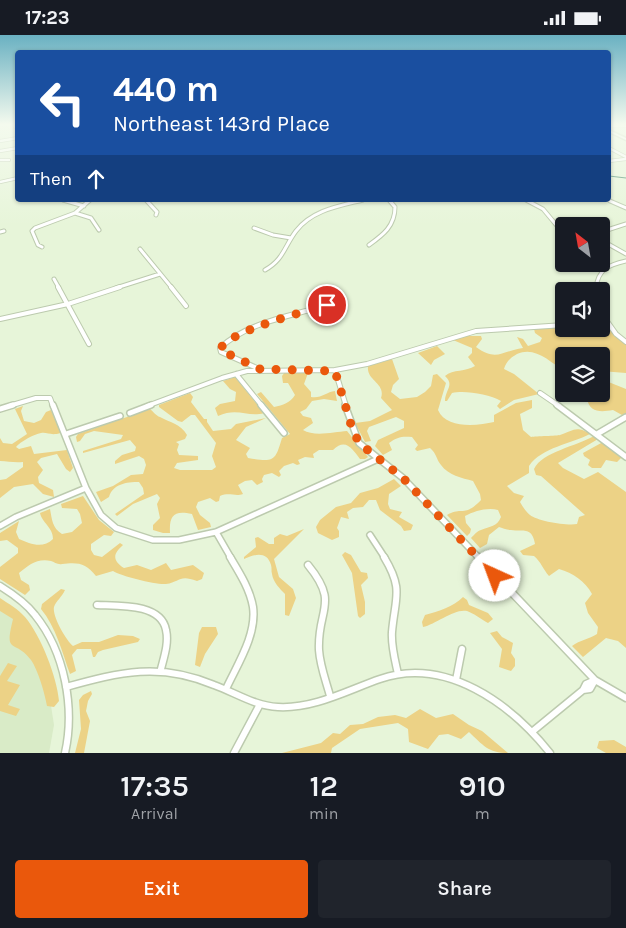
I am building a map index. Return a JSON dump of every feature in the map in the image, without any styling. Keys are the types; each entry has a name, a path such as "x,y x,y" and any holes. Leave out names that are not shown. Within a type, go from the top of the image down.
{"street":[{"path":"0,160 9,159"},
{"path":"0,182 15,179"},
{"path":"611,201 626,208"},
{"path":"71,202 84,205"},
{"path":"42,247 38,245 33,235 32,231 35,227 75,213 88,202"},
{"path":"148,202 157,212 156,215"},
{"path":"265,270 282,259 298,227 312,216 357,202"},
{"path":"369,245 383,235 394,219 395,207 391,202"},
{"path":"530,202 543,209 555,223"},
{"path":"75,213 92,218 99,230"},
{"path":"610,229 626,224"},
{"path":"254,228 273,235 291,238"},
{"path":"610,245 626,254"},
{"path":"140,249 186,306"},
{"path":"597,282 598,277 605,268 612,263 626,261"},
{"path":"0,319 68,304 160,274"},
{"path":"54,279 89,344"},
{"path":"260,369 221,352 222,345 252,328 327,305"},
{"path":"130,413 236,373 260,369 335,371 483,330 555,326"},
{"path":"610,326 616,334 626,342"},
{"path":"335,371 354,435 359,443 403,478 422,497 595,680 626,698"},
{"path":"236,373 284,433"},
{"path":"540,393 626,457"},
{"path":"0,409 36,398 47,397 52,400 86,489 101,515 108,522 127,533 154,540 179,540 216,532 378,459"},
{"path":"66,434 120,416"},
{"path":"597,434 626,417"},
{"path":"1,523 86,489"},
{"path":"216,532 249,594 253,609 252,622 245,644 226,689"},
{"path":"370,535 392,570 398,590 392,632 392,649 398,674"},
{"path":"308,565 321,579 326,595 319,654 330,696"},
{"path":"0,586 17,597 40,622 52,646 66,687 70,708 69,734 64,753"},
{"path":"97,605 144,608 154,613 161,620 166,629 167,641 161,669"},
{"path":"456,680 462,649"},
{"path":"66,687 139,669 161,669 195,677 226,689 259,706 282,707 300,705 398,674 426,674 456,680 492,697 512,711 534,731 550,753"},
{"path":"534,731 584,690 593,686 595,680"},
{"path":"234,753 259,706"}],"shaded area":[{"path":"555,328 555,337 610,337 610,329 626,344 626,373 610,372 610,347 555,347 555,365 536,353 524,352 510,359 504,369 514,374 539,394 514,400 500,409 497,406 501,401 476,393 452,393 447,401 445,401 449,382 445,376 452,372 475,366 468,357 472,353 472,348 453,340 463,336 481,336 482,339 476,347 494,355 523,348 517,337 523,339 528,346 540,342 542,338 535,333 534,329"},
{"path":"437,346 445,354 434,360 431,365 418,353"},
{"path":"392,359 399,379 393,385 391,392 400,399 417,397 431,386 433,375 437,374 446,383 438,410 442,416 455,423 471,425 494,422 494,415 516,403 532,400 532,408 520,414 523,430 531,437 558,435 578,429 590,434 541,454 529,466 529,473 507,486 514,493 524,496 520,502 530,515 539,519 552,523 577,524 579,517 585,515 541,476 536,475 534,469 544,458 552,454 594,436 598,439 558,463 563,468 584,479 598,472 626,492 626,648 618,641 606,638 583,657 572,646 597,634 598,627 588,613 585,603 592,594 586,585 574,575 559,569 549,576 534,556 523,555 520,551 535,544 534,538 529,532 499,527 489,535 487,544 480,548 471,538 478,531 497,523 501,517 498,510 481,510 465,516 466,523 471,529 467,536 447,515 456,511 471,509 481,500 473,481 447,471 430,448 417,451 415,449 418,445 412,437 400,437 392,441 389,443 392,450 383,455 375,446 378,440 404,428 404,421 396,417 369,427 367,431 371,441 365,442 355,423 370,421 392,410 381,398 381,389 370,375 368,366"},
{"path":"285,372 308,373 304,384 311,392 311,397 318,397 335,391 337,401 324,399 312,401 306,409 300,412 303,416 311,418 313,423 303,430 318,434 347,431 368,457 360,459 349,446 342,445 333,450 319,450 313,454 314,458 305,457 298,460 300,464 293,463 284,466 279,471 281,475 279,477 272,473 264,475 263,482 257,485 252,480 245,481 238,485 243,494 220,496 219,501 216,502 210,498 198,502 196,507 200,515 210,523 211,527 198,530 192,514 181,513 174,515 172,518 170,533 153,530 153,525 160,518 157,504 160,498 157,494 133,504 117,516 115,514 144,494 139,482 125,483 117,487 109,497 101,502 96,492 113,486 131,475 143,474 146,465 144,459 139,456 115,464 115,461 122,455 135,451 136,447 130,440 83,453 83,451 121,439 123,435 94,431 85,434 77,442 76,437 78,434 150,409 178,426 187,435 185,439 176,442 179,444 177,450 179,455 198,456 198,460 177,463 174,468 180,470 212,470 216,467 212,456 216,443 195,415 191,415 182,422 159,407 159,405 190,393 193,397 191,402 204,419 207,419 213,431 231,429 236,424 266,418 246,427 236,440 250,448 246,454 248,458 272,459 277,452 282,438 290,434 257,394 261,392 274,407 289,402 295,395 288,383 283,383 282,376"},
{"path":"235,377 264,413 231,412 218,416 215,408 220,404 235,401 236,392 230,389 223,381"},
{"path":"610,383 626,389 626,413 622,415 613,410 593,409 588,403 610,402"},
{"path":"23,406 21,411 24,421 34,423 41,420 46,412 51,410 61,433 38,434 16,447 19,449 31,446 34,454 67,450 73,468 70,472 57,454 41,458 37,462 43,470 38,477 39,483 53,490 54,497 43,494 33,484 14,487 0,498 0,480 6,479 23,467 23,462 0,461 0,438 3,443 12,444 27,434 15,409"},
{"path":"603,442 622,457 617,462 606,460 601,468 592,468 588,465 590,460 583,453"},
{"path":"394,479 401,486 389,494 388,504 390,509 402,512 399,517 413,525 411,530 404,531 401,526 380,510 376,500 369,500 363,507 353,508 347,512 349,519 341,517 337,528 339,537 332,540 318,533 316,527 320,520 336,507 351,503 360,493 378,488"},
{"path":"83,496 99,520 114,532 111,536 104,535 91,544 91,550 94,555 102,557 120,543 123,545 117,551 115,557 117,562 124,568 137,565 151,570 166,563 171,570 193,565 204,573 202,579 197,581 183,578 171,583 161,584 139,580 113,571 96,576 89,568 81,564 59,564 41,560 26,567 19,573 21,580 29,585 30,590 25,595 0,579 0,567 18,553 18,548 7,540 0,541 0,533 19,521 16,532 19,539 36,545 45,544 53,539 53,535 40,513 50,509 56,529 62,534 72,532 82,523 80,514 77,509 62,508 61,504"},
{"path":"304,529 274,559 279,577 293,589 296,598 289,616 285,615 285,594 274,580 267,557 260,555 244,559 244,557 256,547 255,538 258,537 269,544 274,544 274,538 280,534 287,536"},
{"path":"345,552 351,555 361,572 367,573 368,578 361,585 365,602 365,614 360,618 358,616 352,573 342,555"},
{"path":"61,589 65,590 54,607 55,616 60,628 73,646 82,642 99,642 118,635 133,636 140,639 138,642 98,652 95,657 93,657 91,649 77,649 72,655 76,671 70,674 55,632 41,609 42,604"},
{"path":"463,597 469,605 488,613 493,619 488,623 467,611 462,611 423,627 422,622 425,615 450,606"},
{"path":"0,598 25,617 37,635 52,669 58,691 59,701 54,707 47,706 41,682 31,660 10,642 10,630 13,619 0,611"},
{"path":"0,603 12,612 48,686 54,725 49,753 0,753"},
{"path":"202,627 216,627 218,634 205,654 200,667 195,665 199,633"},
{"path":"497,631 502,637 513,643 511,653 515,659 515,666 511,671 499,667 502,649 490,633"},
{"path":"8,663 17,666 7,681 20,685 8,705 20,709 16,716 0,711 0,676"},
{"path":"91,691 92,694 86,711 90,721 84,753 75,753 81,729 79,700 83,695"},
{"path":"420,709 436,718 453,714 482,731 508,753 491,750 469,732 461,739 448,734 439,735 428,749 409,742 408,729 398,723 360,729 332,748 331,753 282,753 321,743 333,733 340,734 350,725 363,724 378,717 395,715 406,718"},
{"path":"614,740 626,747 626,753 606,753 597,748 599,741"}],"waterway":[{"path":"611,176 626,178"}],"route":[{"path":"327,305 248,329 222,345 220,350 260,369 335,371 354,435 359,443 403,478 495,576"}]}
